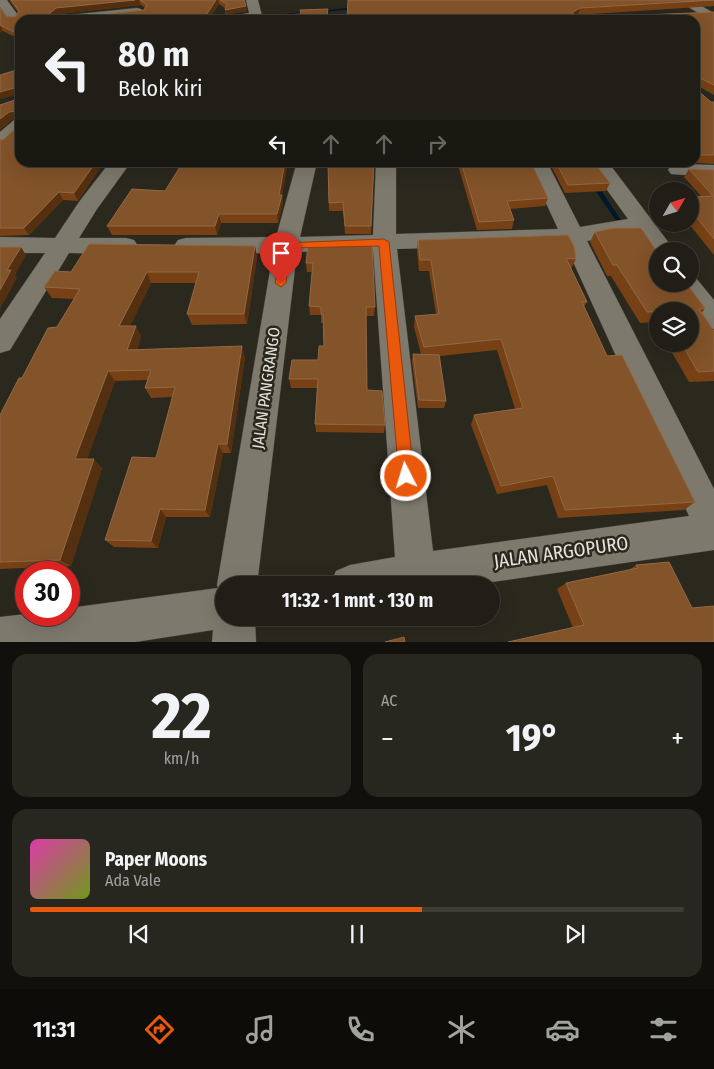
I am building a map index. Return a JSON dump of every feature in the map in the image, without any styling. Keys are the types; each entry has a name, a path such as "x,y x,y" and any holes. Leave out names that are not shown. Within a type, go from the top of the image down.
{"street":[{"path":"1,0 14,18"},
{"path":"130,0 144,15"},
{"path":"252,0 256,15"},
{"path":"682,0 708,16"},
{"path":"684,14 696,15"},
{"path":"0,141 15,128"},
{"path":"0,342 87,207 117,167"},
{"name":"JALAN PANGRANGO","path":"238,576 286,245 306,167"},
{"path":"386,167 384,242 416,573"},
{"path":"539,167 714,530"},
{"path":"601,167 656,242"},
{"path":"678,170 714,171"},
{"path":"0,245 286,245 572,236 642,224"},
{"path":"693,292 714,319"},
{"name":"JALAN ARGOPURO","path":"400,576 714,530"},
{"path":"0,639 215,609"},
{"path":"234,626 234,642"}],"building":[{"path":"11,0 135,0 56,8 50,15 16,15 19,11"},
{"path":"140,0 216,0 206,15 100,15 144,10 147,5"},
{"path":"220,0 244,0 246,6 225,10 227,4"},
{"path":"348,0 714,0 580,8 573,12 573,15 347,15"},
{"path":"0,8 6,16 15,17 15,32 0,25"},
{"path":"328,9 327,15 281,15 301,14 300,10"},
{"path":"714,12 714,85 700,78 700,15 645,15"},
{"path":"260,14 260,15 222,15"},
{"path":"15,70 15,88 0,92 0,75"},
{"path":"700,93 711,102 714,102 714,155 700,155"},
{"path":"15,100 15,111 9,112 0,119 0,105"},
{"path":"15,129 15,167 92,167 74,193 59,192 24,228 0,228 0,140 4,139"},
{"path":"180,167 284,167 279,195 282,195 277,214 219,214 215,226 107,226 132,189 165,191"},
{"path":"328,167 374,167 371,226 345,226 343,202 329,203"},
{"path":"462,167 533,167 548,198 507,201 514,220 479,222"},
{"path":"559,167 598,167 610,183 568,185"},
{"path":"689,169 714,170 714,239 699,220 699,197 713,196"},
{"path":"614,228 641,228 651,242 649,242 649,292 693,292 705,308 699,309 699,302 649,302 649,312 647,312 617,265 613,265 595,232"},
{"path":"568,235 574,246 576,259 566,258 587,302 582,302 607,356 622,355 695,502 565,510 553,476 501,486 474,415 523,408 501,339 424,347 415,316 439,314 431,260 420,260 418,240"},
{"path":"89,244 255,246 244,314 187,314 199,272 147,272 119,326 136,326 127,350 242,346 227,444 218,444 205,510 160,509 151,541 105,540 132,457 156,458 175,387 145,388 151,370 108,371 75,459 94,459 60,560 0,562 0,415 48,328 57,327 80,289 44,287 55,271 71,272"},
{"path":"372,244 375,307 366,307 367,390 382,391 385,425 315,424 318,379 289,379 292,360 318,360 319,346 324,346 321,307 309,306 313,263 306,263 308,246"},
{"path":"0,247 21,247 7,270 11,270 0,290"},
{"path":"699,309 714,331 714,371 698,372 687,352 699,352"},
{"path":"413,354 439,355 446,401 419,400"},
{"path":"669,562 692,608 714,606 714,642 508,642 584,625 566,583 638,568 636,565"},
{"path":"404,637 405,642 385,642"}],"waterway":[{"path":"320,11 356,8"},
{"path":"281,15 309,12"},
{"path":"594,184 623,227"}],"route":[{"path":"281,283 286,245 384,242 406,476"}]}
